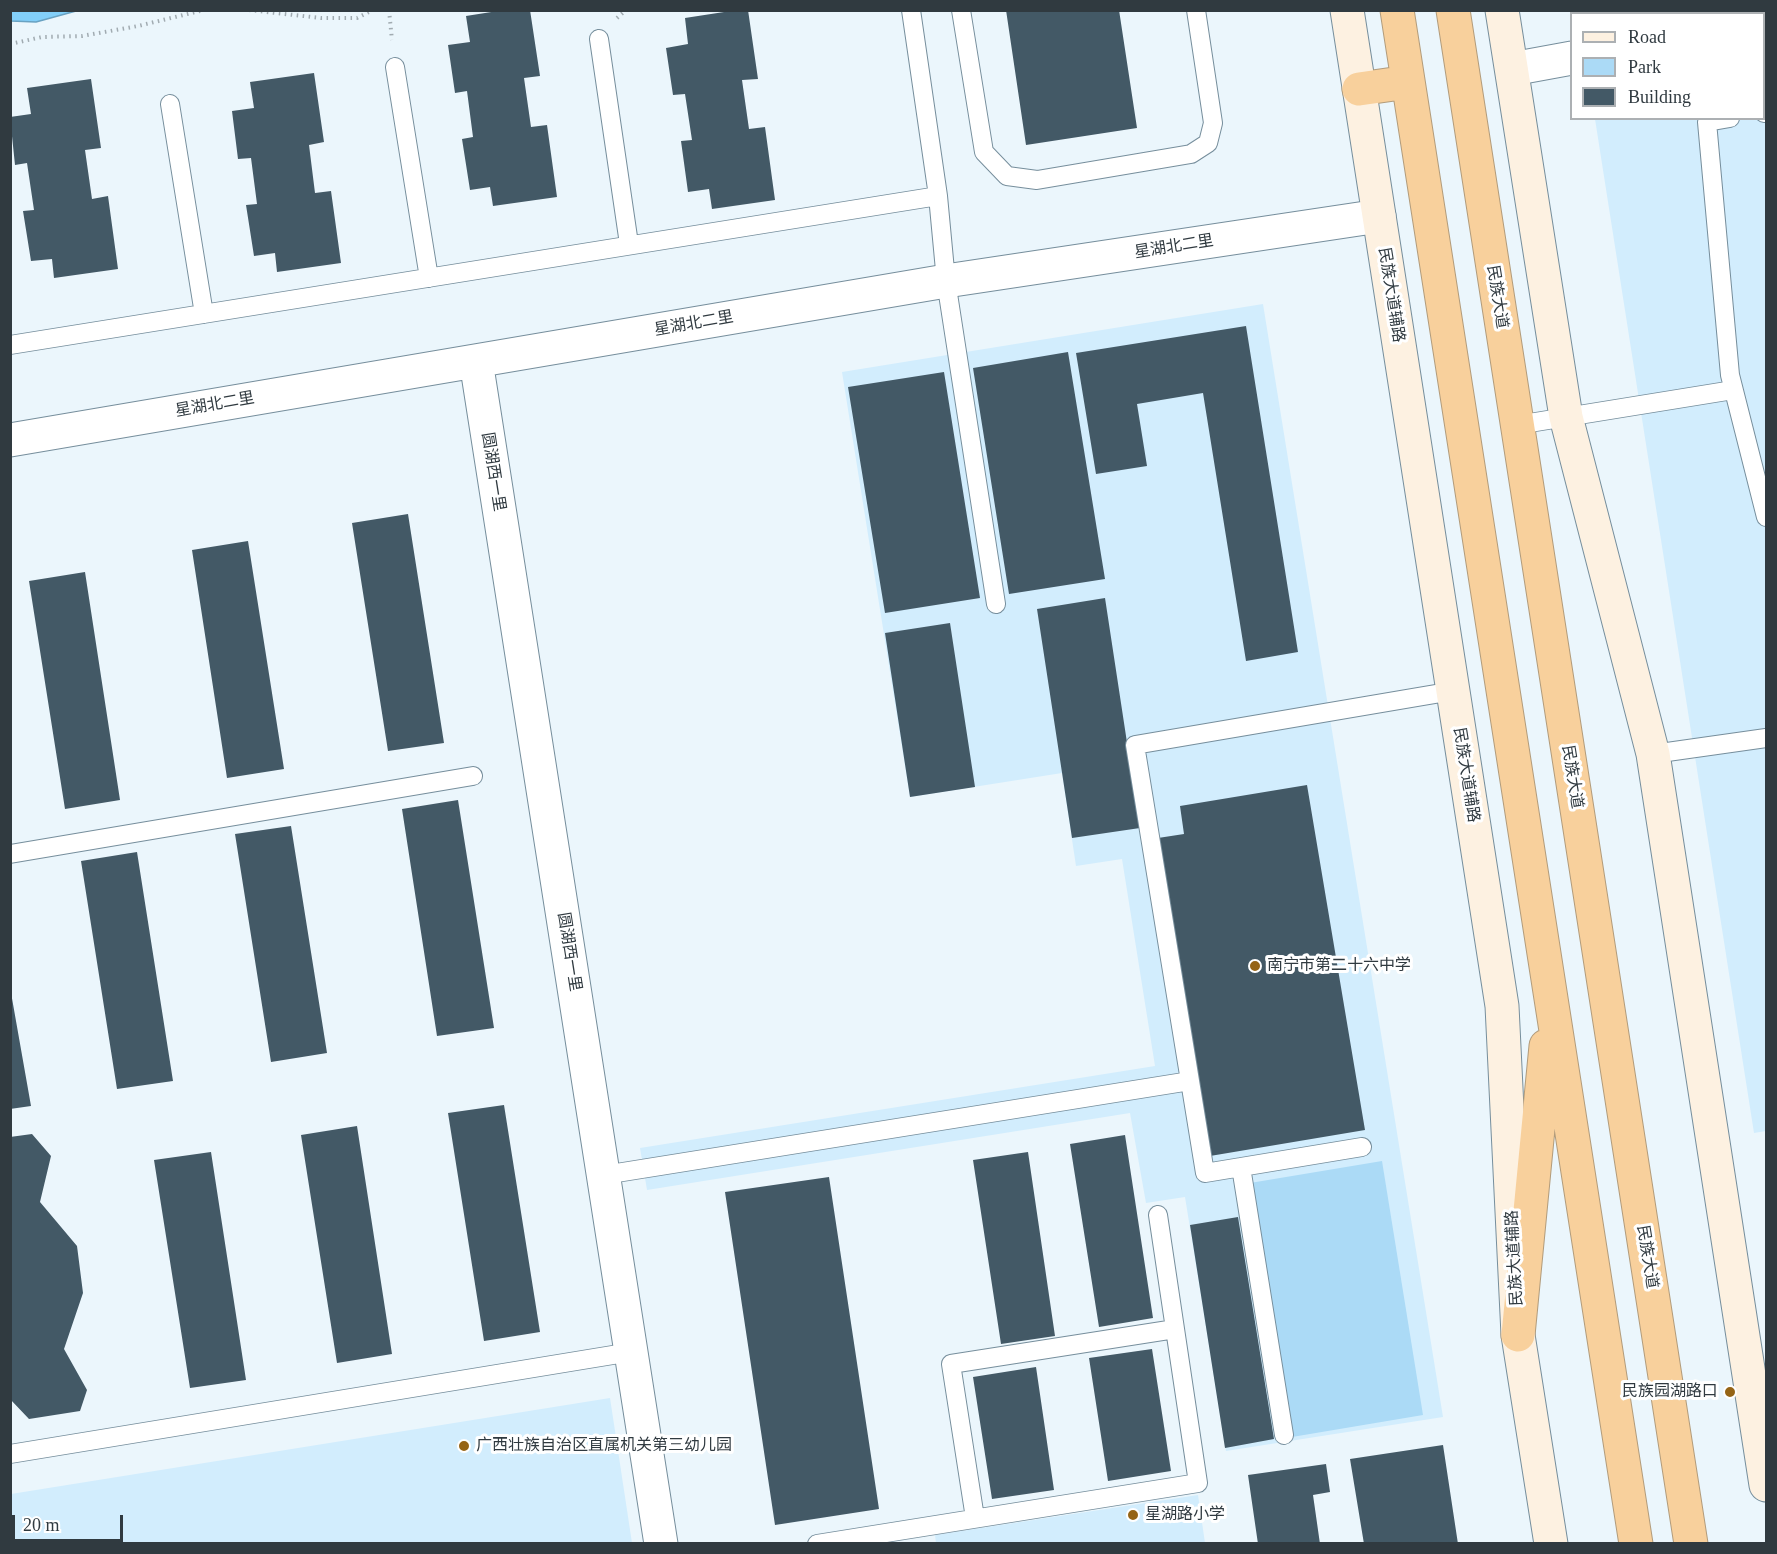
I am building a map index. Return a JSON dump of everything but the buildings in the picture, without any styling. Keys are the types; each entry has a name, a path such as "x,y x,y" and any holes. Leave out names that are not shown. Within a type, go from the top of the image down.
{"highway":[{"path":"1397,10 1636,1544"},
{"name":"民族大道","path":"1453,10 1691,1544"},
{"path":"1359,89 1408,82"},
{"path":"1518,1335 1551,1000"}],"street":[{"name":"民族大道辅路","path":"1347,10 1502,1006 1518,1335 1551,1544"},
{"path":"1502,10 1566,417 1653,754 1767,1485"},
{"path":"1512,69 1570,58"},
{"name":"星湖北二里","path":"10,440 946,281 1379,216"},
{"name":"圆湖西一里","path":"476,361 661,1544"}],"lane":[{"path":"910,10 938,196 946,281 996,604"},
{"path":"961,10 984,152 1007,176 1037,180 1191,154 1208,143 1213,123 1196,10"},
{"path":"599,39 629,244"},
{"path":"395,67 429,278"},
{"path":"170,105 204,314"},
{"path":"1718,120 1707,122 1730,375 1767,517"},
{"path":"10,345 938,196"},
{"path":"1517,425 1733,390"},
{"path":"1362,1147 1205,1173 1135,745 1453,692"},
{"path":"1653,754 1767,738"},
{"path":"10,854 473,776"},
{"path":"604,1175 1190,1081"},
{"path":"1240,1167 1284,1435"},
{"path":"817,1544 1198,1484 1158,1215"},
{"path":"975,1518 951,1364 1175,1329"},
{"path":"10,1454 631,1352"}],"path":[{"path":"10,44 42,37 82,36 138,26 204,10"},
{"path":"249,10 321,18 357,18 373,10"}],"shaded area":[{"path":"11,10 76,11 36,22 11,21"},
{"path":"1765,56 1766,1131 1754,1133 1595,120 1765,120"},
{"name":"南宁市第二十六中学","path":"1263,304 1443,1417 1226,1451 1185,1197 1146,1203 1130,1113 647,1190 640,1148 1155,1066 1122,859 1076,866 1062,773 910,797 842,372"},
{"name":"广西壮族自治区直属机关第三幼儿园","path":"610,1398 632,1543 11,1543 11,1494"},
{"name":"星湖路小学","path":"1198,1495 1205,1543 936,1543 935,1535"}],"green space":[{"path":"1382,1161 1423,1415 1292,1437 1250,1183"}],"place":[{"name":"南宁市第二十六中学","path":"1255,966"},
{"name":"民族园湖路口","path":"1730,1392"},
{"name":"广西壮族自治区直属机关第三幼儿园","path":"464,1446"},
{"name":"星湖路小学","path":"1133,1515"}]}
